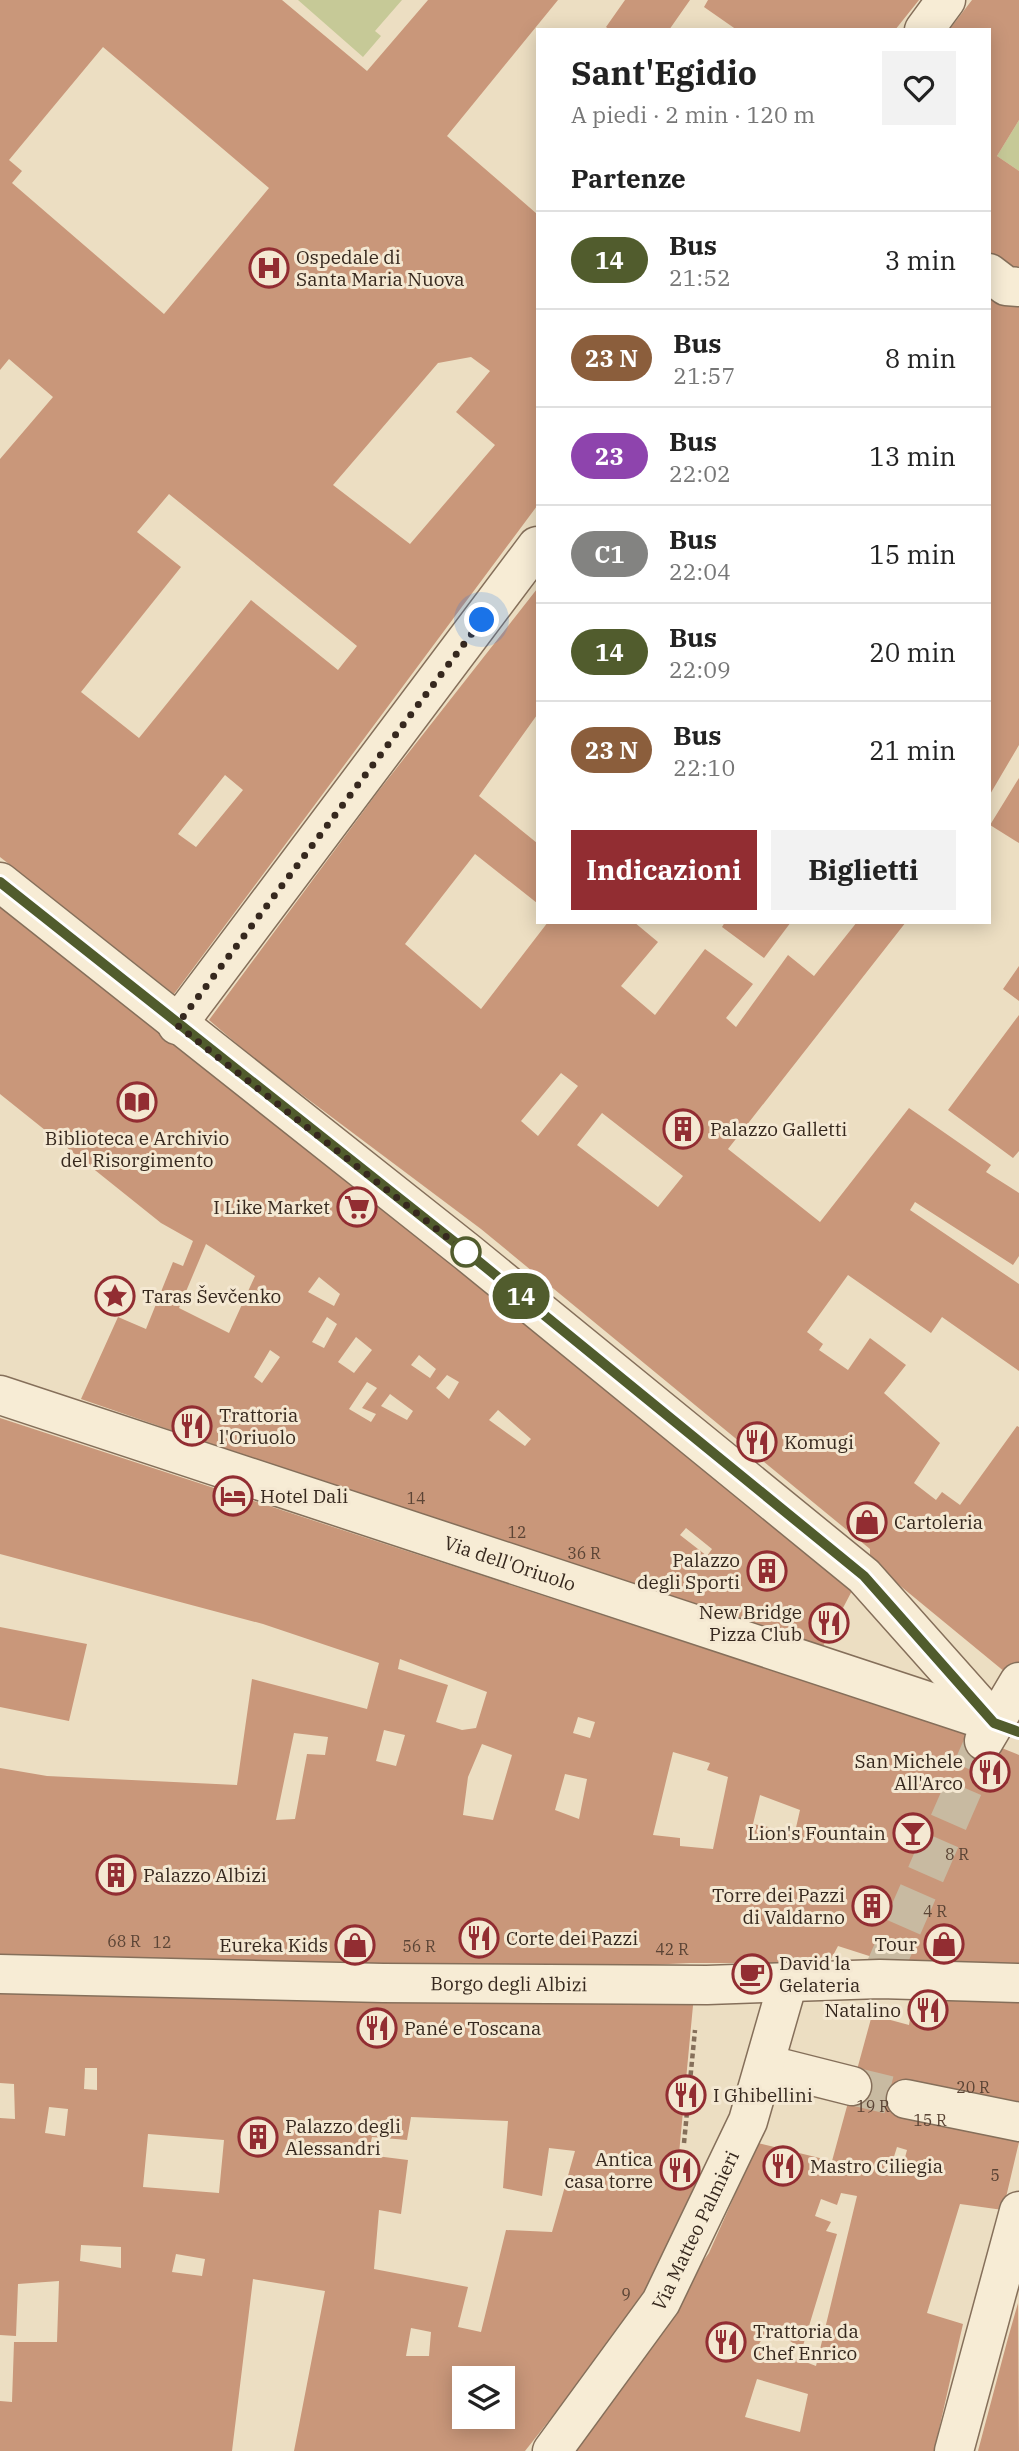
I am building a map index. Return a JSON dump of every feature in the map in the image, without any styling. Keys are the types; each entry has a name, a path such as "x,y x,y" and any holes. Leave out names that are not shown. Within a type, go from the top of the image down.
{"street":[{"path":"925,28 946,0"},
{"path":"991,275 1006,286 1019,287"},
{"path":"177,1025 536,547"},
{"path":"0,882 177,1025 467,1252 864,1576 999,1732 1019,1682"},
{"name":"Via dell'Oriuolo","path":"0,1395 999,1732"},
{"name":"Borgo degli Albizi","path":"0,1973 397,1983 707,1986 880,1979 1019,1983"},
{"name":"Via Matteo Palmieri","path":"552,2451 661,2302 748,2121 788,1982"},
{"path":"765,2064 852,2086"},
{"path":"906,2099 1019,2122"},
{"path":"954,2451 1019,2211"}],"green space":[{"path":"298,0 402,0 375,31 381,36 363,57"},
{"path":"1019,120 1019,171 997,156"}],"building":[{"name":"Ospedale di Santa Maria Nuova","path":"0,0 282,0 367,71 428,0 558,0 447,136 536,213 536,507 174,994 0,857 0,459 53,397 9,359 0,370","holes":["103,47 269,188 164,314 12,183 22,171 9,160","471,357 490,371 456,412 495,445 410,544 333,485 438,363","169,494 357,646 338,670 251,600 139,738 81,692 181,567 137,532","225,775 243,790 196,847 178,834"]},
{"path":"625,0 690,0 670,28 606,27"},
{"path":"708,0 919,0 897,28 734,28 704,7"},
{"path":"972,0 1019,0 1019,120 997,156 1019,171 1019,266 1008,281 991,268 991,28 951,28"},
{"path":"991,285 1019,299 1019,745 991,793"},
{"path":"536,590 536,716 479,796 536,842 536,902 475,854 405,944 481,1009 546,924 636,924 658,942 621,986 655,1015 705,949 753,984 726,1018 736,1027 788,955 814,976 855,924 904,924 728,1149 820,1222 909,1108 991,1165 986,1172 1019,1193 1019,1256 1013,1265 915,1202 910,1210 1019,1284 1019,1371 942,1317 931,1333 848,1275 807,1332 823,1344 819,1350 848,1370 870,1338 906,1365 884,1393 940,1443 914,1483 936,1500 942,1492 960,1505 1017,1426 1019,1427 1019,1663 1011,1677 870,1561 870,1549 481,1229 257,1061 209,1020 377,793","holes":["561,1073 578,1086 538,1136 521,1121","602,1113 683,1176 658,1207 577,1145"]},
{"path":"1019,778 1019,843 991,823"},
{"path":"0,905 855,1585 821,1650 678,1605 81,1399 118,1317 146,1329 173,1262 183,1266 193,1241 161,1223 0,1094","holes":["206,1244 255,1276 229,1333 179,1308","319,1277 340,1294 334,1306 308,1292","327,1317 337,1324 324,1348 312,1342","356,1337 372,1350 354,1373 338,1362","270,1350 280,1357 262,1383 254,1377","419,1355 436,1369 430,1378 411,1365","447,1375 459,1382 449,1399 436,1388","367,1382 377,1388 362,1408 376,1414 371,1422 349,1409","390,1394 413,1411 407,1420 381,1406","498,1410 531,1439 525,1446 489,1420","686,1528 712,1549 707,1556 680,1535"]},
{"path":"724,924 790,924 764,958 722,927"},
{"path":"1019,966 1019,1001 1003,989"},
{"path":"1019,1015 1019,1151 1013,1158 948,1110"},
{"path":"0,1418 969,1735 1019,1755 1019,1975 888,1962 838,1946 829,1963 690,1963 584,1968 0,1964 0,1768 47,1776 237,1785 252,1679 367,1709 379,1663 263,1624 0,1554","holes":["400,1659 487,1692 476,1728 462,1730 436,1722 448,1685 398,1669","578,1717 595,1722 590,1738 573,1733","384,1730 405,1735 396,1766 376,1761","294,1733 328,1737 325,1755 307,1754 295,1819 276,1820","482,1744 512,1755 493,1820 463,1815 468,1777","673,1752 710,1763 707,1770 728,1777 713,1849 680,1846 680,1838 653,1835","565,1774 587,1779 579,1819 555,1810","760,1795 800,1810 795,1832 753,1824"]},
{"path":"0,1627 87,1644 69,1721 0,1707"},
{"path":"0,1978 694,1995 677,2175 701,2183 642,2303 525,2451 294,2451 325,2291 253,2279 232,2451 0,2451 0,2401 12,2402 14,2342 57,2342 59,2281 18,2284 16,2336 0,2335 0,2118 15,2119 14,2084 0,2083","holes":["85,2068 97,2068 97,2090 84,2089","49,2107 68,2109 65,2136 45,2133","411,2117 508,2121 503,2188 542,2196 549,2148 575,2151 552,2232 506,2230 481,2332 458,2327 468,2287 374,2269 379,2210 401,2214 408,2160 368,2155 372,2137 407,2140","148,2134 224,2140 219,2193 143,2187","81,2245 121,2247 121,2268 80,2261","176,2254 205,2259 202,2276 172,2272","411,2328 431,2332 429,2356 406,2356"]},
{"path":"914,1993 1019,1994 1019,2142 1003,2210 960,2204 927,2313 963,2324 934,2451 566,2451 709,2253 758,2143 832,2161 872,2015 909,2025","holes":["897,2147 907,2150 903,2165 892,2163","841,2193 857,2196 816,2366 759,2344 769,2327 802,2349 837,2234 826,2231 831,2222 815,2216 821,2199 837,2205","757,2379 808,2394 800,2432 745,2417"]},
{"path":"1018,2303 1019,2451 978,2451 1008,2338"}],"tunnel":[{"path":"880,1979 984,1741"},
{"path":"852,2086 906,2099"}],"bus line":[{"name":"14","path":"0,882 140,996 467,1252 864,1576 994,1723 1019,1732"}],"place":[{"name":"Ospedale di Santa Maria Nuova","path":"269,268"},
{"name":"Biblioteca e Archivio del Risorgimento","path":"137,1102"},
{"name":"Palazzo Galletti","path":"683,1129"},
{"name":"I Like Market","path":"357,1207"},
{"name":"Taras Ševčenko","path":"115,1296"},
{"name":"Trattoria l'Oriuolo","path":"192,1426"},
{"name":"Komugi","path":"757,1442"},
{"name":"Hotel Dali","path":"233,1496"},
{"name":"Cartoleria","path":"867,1522"},
{"name":"Palazzo degli Sporti","path":"767,1571"},
{"name":"New Bridge Pizza Club","path":"829,1623"},
{"name":"San Michele All'Arco","path":"990,1772"},
{"name":"Lion's Fountain","path":"913,1833"},
{"name":"Palazzo Albizi","path":"116,1875"},
{"name":"Torre dei Pazzi di Valdarno","path":"872,1906"},
{"name":"Corte dei Pazzi","path":"479,1938"},
{"name":"Tour","path":"944,1944"},
{"name":"Eureka Kids","path":"355,1945"},
{"name":"David la Gelateria","path":"752,1974"},
{"name":"Natalino","path":"928,2010"},
{"name":"Pané e Toscana","path":"377,2028"},
{"name":"I Ghibellini","path":"686,2095"},
{"name":"Palazzo degli Alessandri","path":"258,2137"},
{"name":"Mastro Ciliegia","path":"783,2166"},
{"name":"Antica casa torre","path":"680,2170"},
{"name":"Trattoria da Chef Enrico","path":"726,2342"}],"route":[{"path":"466,1252 177,1025 482,620"}]}
